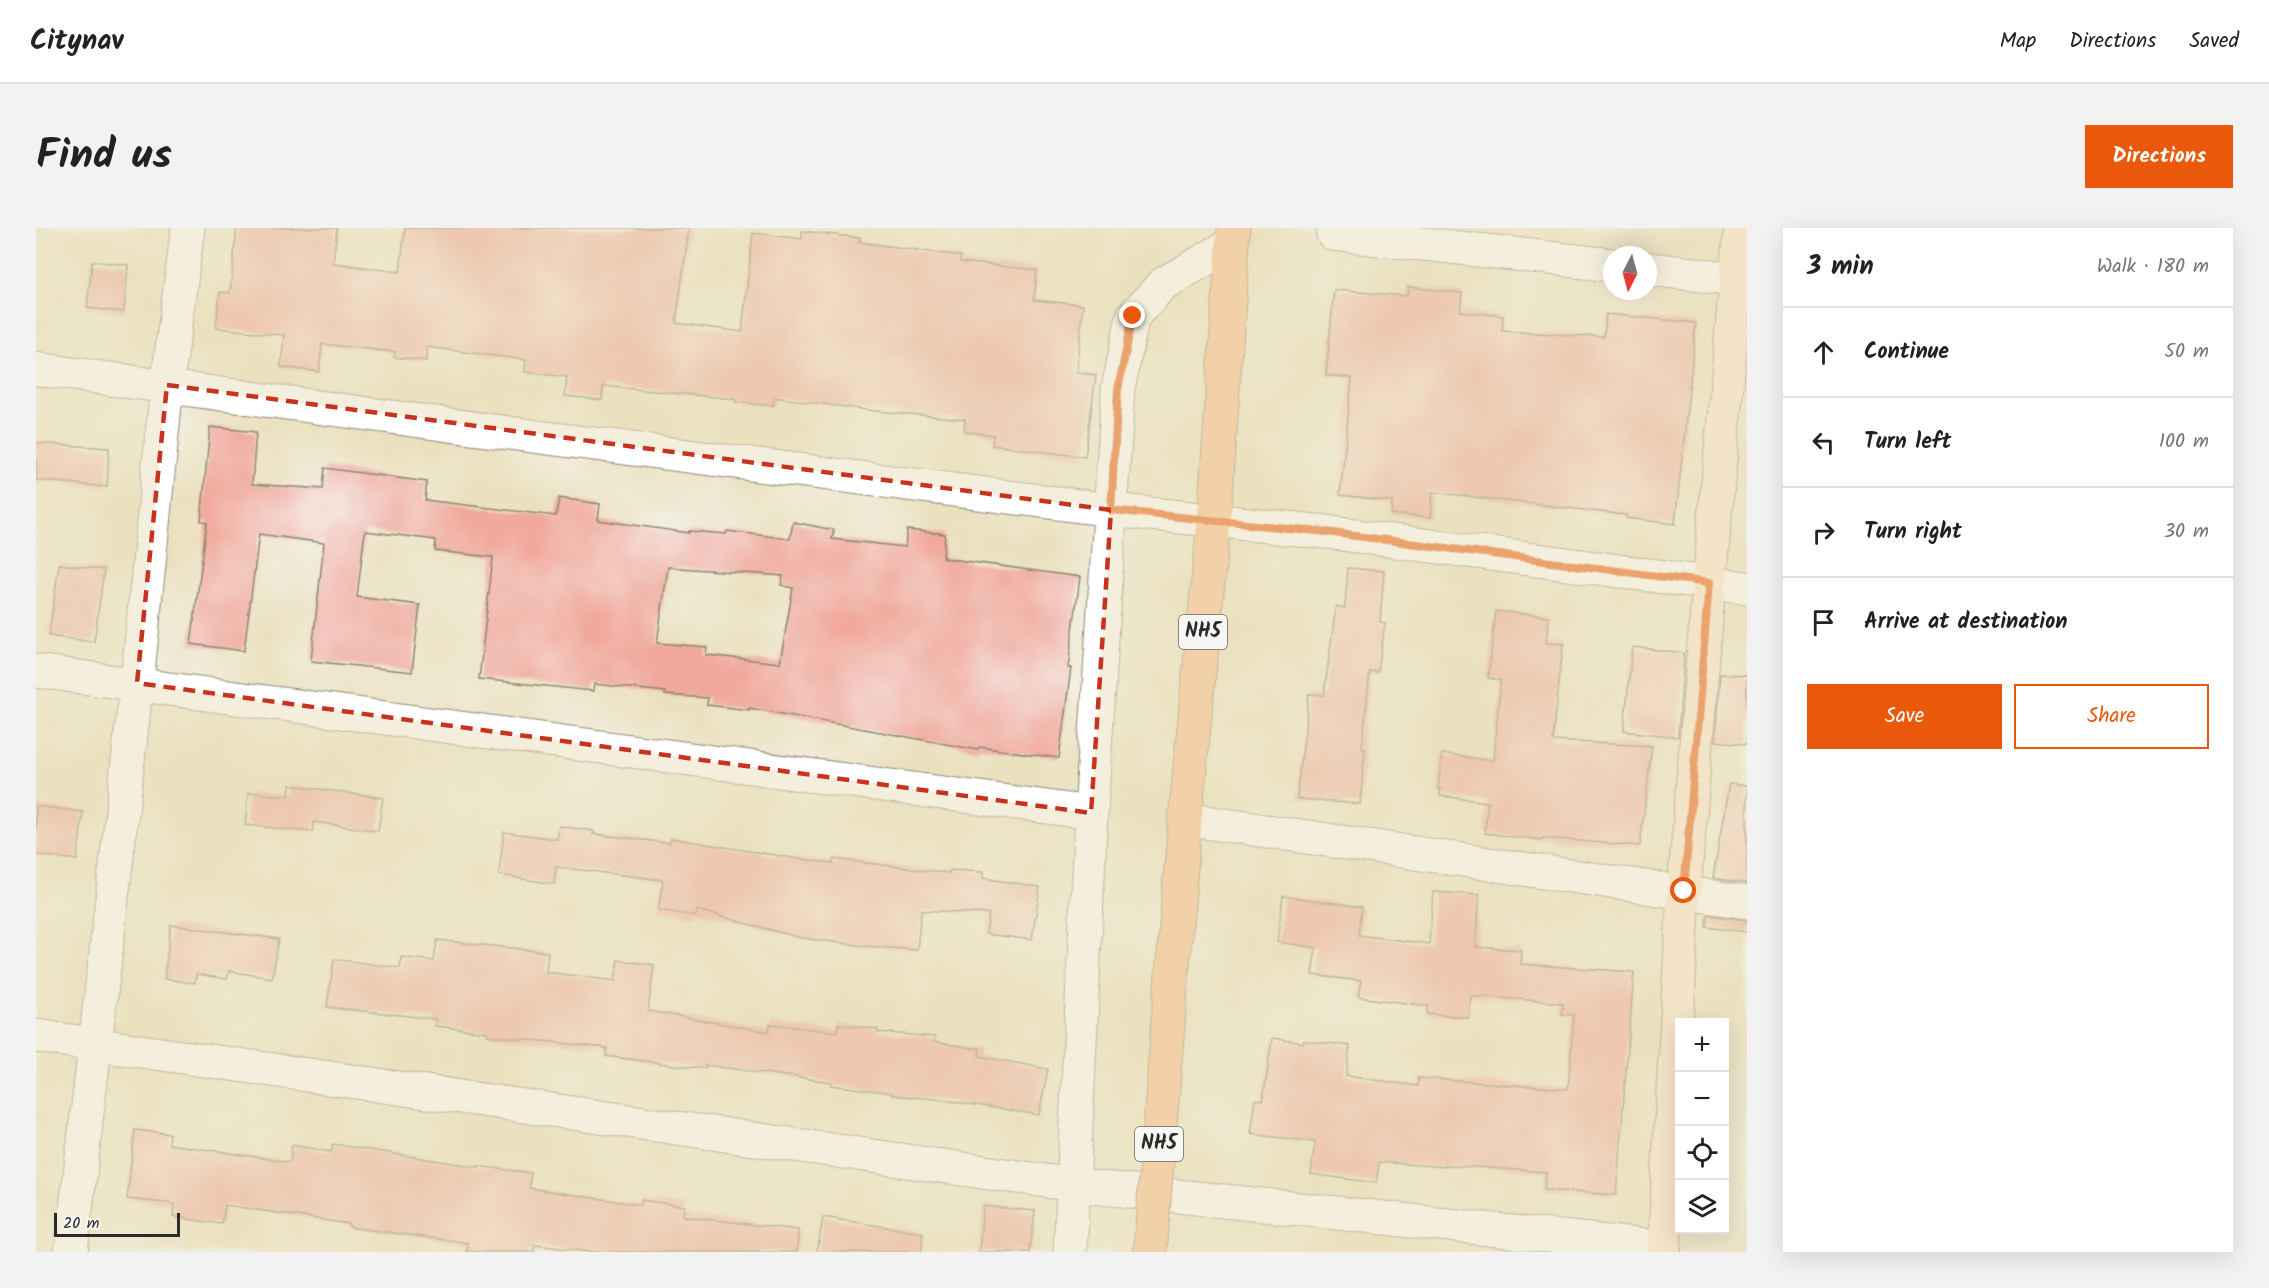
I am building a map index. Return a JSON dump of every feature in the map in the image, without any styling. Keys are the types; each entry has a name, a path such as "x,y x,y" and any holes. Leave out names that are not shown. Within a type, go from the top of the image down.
{"highway":[{"name":"NH5","path":"1150,1252 1185,819 1214,521 1233,236"}],"street":[{"path":"71,1252 137,683 167,385 188,228"},
{"path":"36,1036 1074,1185 1664,1250 1684,891 1709,583 1741,280 1741,228"},
{"path":"1333,234 1603,264"},
{"path":"1070,1252 1091,813 1118,389 1133,316 1163,284 1233,236"},
{"path":"1657,270 1741,280"},
{"path":"36,369 540,437 1111,510 1326,532 1747,588"},
{"path":"36,671 1091,813"},
{"path":"1185,819 1747,902"}],"highlighted area":[{"path":"167,385 1111,510 1091,813 137,683"}],"building":[{"path":"237,228 337,228 333,263 400,272 405,228 689,228 676,323 742,332 753,233 802,239 802,231 860,238 859,242 961,256 960,262 1037,270 1034,300 1083,305 1076,372 1096,375 1085,457 992,445 993,435 964,431 965,419 874,411 774,397 773,406 735,402 735,399 603,386 602,400 565,396 567,377 525,372 526,360 427,347 426,361 394,357 395,352 322,344 319,372 281,367 284,335 216,328 220,292 230,293"},
{"path":"92,261 128,265 124,312 87,308"},
{"path":"1408,287 1462,293 1460,311 1503,316 1502,331 1604,337 1606,314 1696,323 1675,524 1626,518 1626,515 1432,492 1430,518 1391,514 1392,501 1340,495 1352,378 1326,375 1334,290 1407,296"},
{"path":"210,427 256,432 252,484 323,489 325,468 427,482 425,500 556,516 559,498 600,504 598,520 689,533 689,531 726,534 727,531 790,539 793,522 834,530 832,539 905,547 907,530 945,534 943,558 1080,577 1059,758 979,747 978,750 749,708 749,710 707,705 708,698 665,695 665,692 594,684 593,691 479,679 493,557 435,551 436,540 365,531 357,597 420,605 412,672 311,661 324,543 259,534 244,651 191,644 207,522 201,521","holes":["668,567 783,576 781,585 793,588 780,663 706,655 707,647 657,643"]},
{"path":"36,443 109,448 107,487 36,480"},
{"path":"59,564 104,570 94,642 49,636"},
{"path":"1348,568 1384,571 1380,622 1385,623 1378,673 1370,672 1362,748 1365,748 1360,804 1297,799 1309,694 1324,695 1336,606 1345,608"},
{"path":"1496,611 1549,617 1546,643 1563,644 1553,741 1652,746 1640,846 1542,838 1542,840 1485,833 1488,802 1440,796 1441,789 1438,789 1442,754 1493,761 1501,680 1488,678"},
{"path":"1632,647 1684,653 1678,737 1624,731"},
{"path":"1720,674 1747,675 1747,744 1715,741"},
{"path":"1729,784 1747,786 1747,883 1713,878"},
{"path":"290,785 383,798 378,831 314,822 313,832 245,825 248,793 289,796"},
{"path":"36,806 83,812 77,860 36,855"},
{"path":"559,826 594,831 593,834 670,843 671,838 833,863 834,859 949,873 950,870 983,872 983,878 1040,887 1032,940 986,934 989,914 921,910 917,950 865,946 801,938 697,910 696,916 658,910 663,880 556,867 554,884 499,875 504,832 557,839"},
{"path":"1433,892 1479,895 1475,947 1521,950 1520,964 1634,972 1616,1195 1544,1190 1546,1172 1446,1165 1446,1167 1379,1162 1376,1183 1311,1174 1315,1142 1250,1134 1255,1099 1263,1100 1272,1038 1303,1043 1304,1040 1350,1046 1346,1076 1418,1086 1419,1078 1568,1089 1574,1015 1562,1014 1563,1003 1470,995 1468,1017 1427,1014 1428,1006 1358,997 1361,981 1312,975 1316,948 1277,942 1283,896 1362,907 1359,935 1429,944"},
{"path":"1708,915 1747,920 1747,932 1707,927"},
{"path":"171,925 279,939 272,978 229,971 227,979 196,974 195,983 164,979"},
{"path":"437,940 548,952 546,972 615,981 618,960 654,965 648,1011 769,1032 770,1024 837,1032 838,1024 878,1029 878,1032 935,1037 934,1042 980,1049 979,1056 1048,1069 1039,1115 945,1100 892,1095 892,1093 831,1085 831,1082 705,1065 705,1068 682,1066 606,1056 607,1048 487,1035 487,1032 435,1026 436,1019 327,1007 334,959 400,968 401,957 434,961"},
{"path":"135,1130 170,1134 169,1144 290,1162 292,1145 331,1152 333,1144 531,1173 529,1188 641,1205 641,1200 684,1206 683,1216 798,1230 797,1252 592,1252 535,1245 534,1252 467,1252 468,1243 349,1227 349,1224 225,1205 222,1224 173,1217 174,1204 127,1199"},
{"path":"983,1206 1035,1211 1030,1252 979,1252"},
{"path":"823,1217 923,1233 921,1252 817,1252"}],"route":[{"path":"1133,316 1118,389 1111,510 1326,532 1709,583 1684,891"}]}
